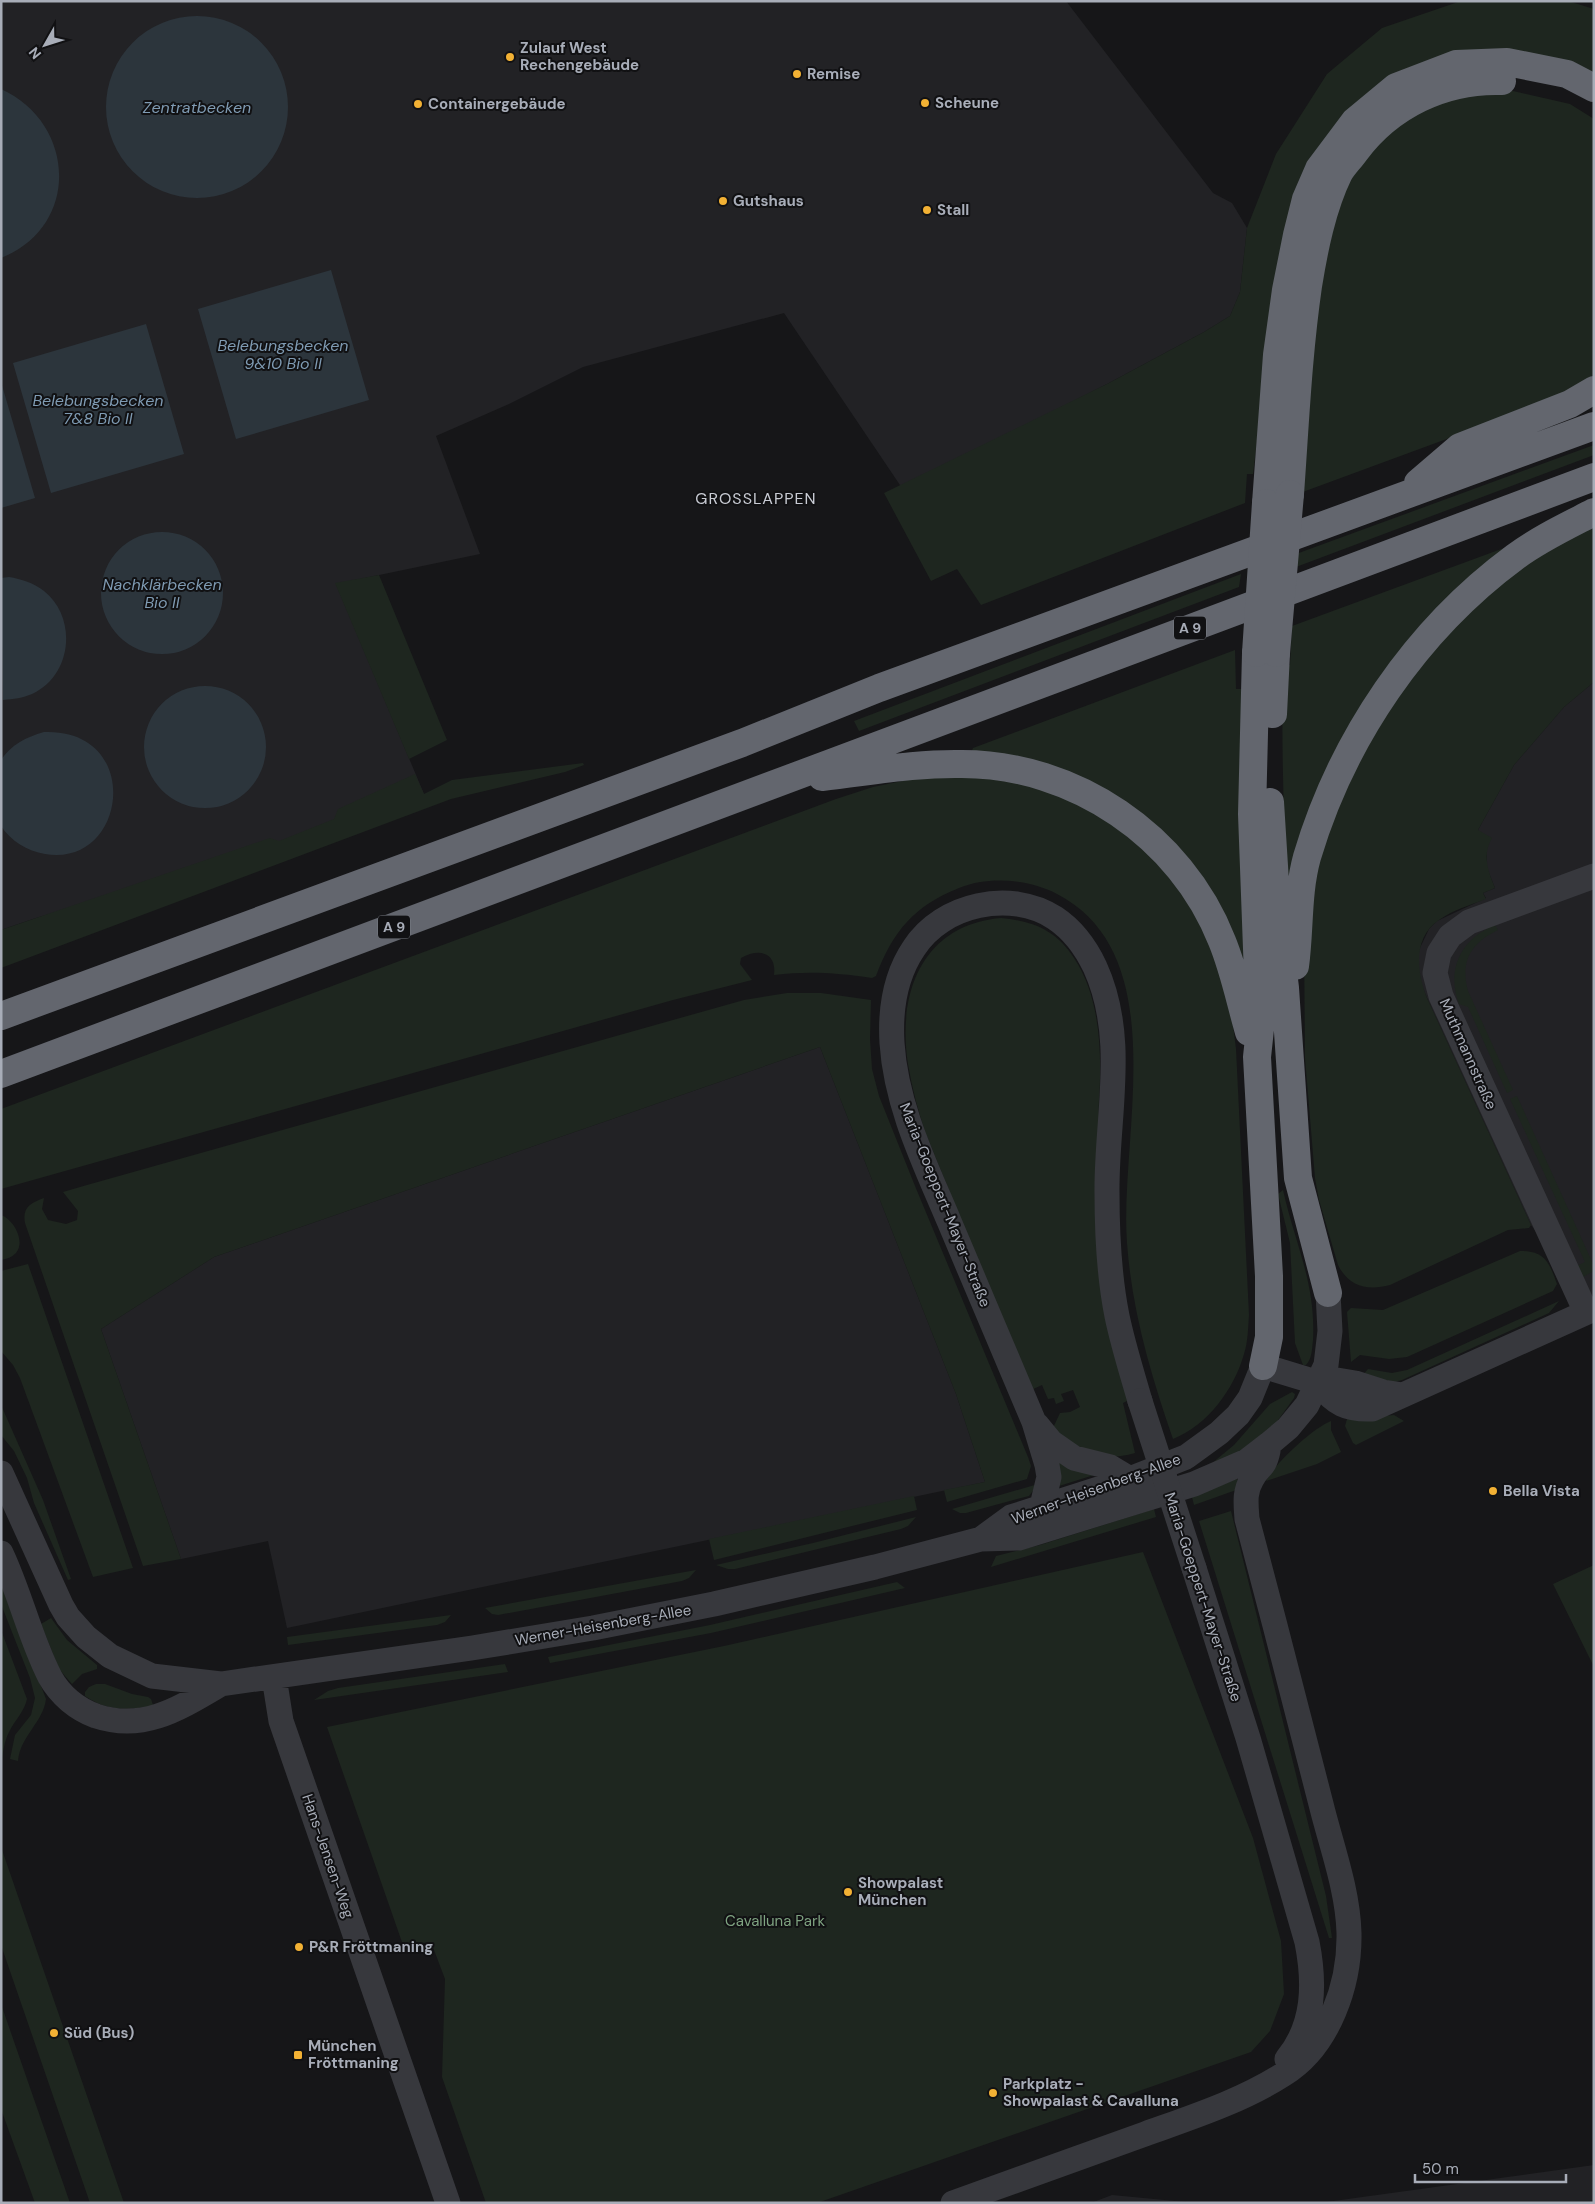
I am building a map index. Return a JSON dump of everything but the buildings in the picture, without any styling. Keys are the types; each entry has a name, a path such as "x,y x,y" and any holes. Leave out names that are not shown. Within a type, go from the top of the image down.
{"highway":[{"path":"1278,498 1277,355 1286,290 1297,235 1306,198 1319,169 1355,120 1396,88 1456,64 1507,62 1567,74 1594,88"},
{"path":"1263,1366 1269,1337 1268,1267 1257,1057 1260,1030 1252,814 1278,498 1313,256 1325,211 1340,172 1368,135 1398,110 1440,88 1478,80 1521,81 1538,84 1563,90 1594,103"},
{"path":"1406,494 1460,447 1570,404 1594,390"},
{"path":"1,1016 742,743 879,688 1594,426"},
{"name":"A 9","path":"1,1074 1594,477"},
{"path":"1285,988 1295,965 1300,898 1307,858 1324,809 1344,764 1371,714 1410,658 1444,618 1478,587 1530,548 1594,512"},
{"path":"1266,653 1269,784 1278,930 1285,988 1298,1178 1328,1293"},
{"path":"786,780 918,765 963,764 999,767 1045,777 1104,802 1159,845 1183,872 1204,904 1222,940 1236,981 1257,1057"}],"street":[{"name":"Muthmannstraße","path":"1590,1310 1441,996 1435,973 1439,953 1450,936 1469,922 1594,876"},
{"name":"Maria-Goeppert-Mayer-Straße","path":"1042,1506 1049,1477 1034,1422 914,1138 900,1093 892,1046 891,1014 895,992 903,968 914,947 940,921 956,912 976,906 994,904 1015,904 1035,909 1054,918 1085,947 1106,994 1114,1054 1107,1189 1108,1240 1117,1315 1140,1401 1194,1568 1300,1914 1313,1973 1312,2002 1303,2031 1292,2053 1275,2073 1250,2092"},
{"name":"Werner-Heisenberg-Allee","path":"1,1473 68,1617 86,1637 110,1656 152,1676 221,1684 274,1677 472,1648 714,1604 837,1576 981,1539 1019,1538 1194,1484 1247,1461 1288,1428 1307,1404 1319,1384 1326,1365 1329,1347 1330,1315 1328,1293"},
{"path":"1263,1366 1319,1384 1330,1398 1347,1407 1361,1410 1372,1409 1590,1310"},
{"name":"Werner-Heisenberg-Allee","path":"981,1539 1010,1517 1130,1479 1186,1457 1219,1433 1238,1415 1250,1398 1263,1366"},
{"name":"Maria-Goeppert-Mayer-Straße","path":"1034,1422 1051,1442 1074,1458 1110,1467 1130,1479"},
{"name":"Maria-Goeppert-Mayer-Straße","path":"953,2203 1202,2114 1250,2092 1286,2074 1308,2053 1327,2026 1342,1989 1348,1962 1349,1932 1343,1890 1247,1519 1245,1494 1252,1477 1266,1463 1270,1444"},
{"name":"Werner-Heisenberg-Allee","path":"1,1553 52,1680 66,1698 81,1711 107,1719 132,1722 176,1710 221,1684"},
{"name":"Hans-Jensen-Weg","path":"274,1677 281,1721 448,2203"}],"shaded area":[{"path":"1,1 1066,1 1213,193 1232,203 1247,228 1240,292 1230,316 1204,332 1109,383 902,488 784,313 583,367 509,404 436,436 480,554 336,584 424,794 397,808 1,930"},
{"path":"1594,682 1594,1297 1586,1300 1531,1225 1427,998 1420,981 1418,964 1419,950 1429,929 1437,921 1486,898 1483,893 1495,888 1487,868 1487,845 1478,830 1514,765 1564,707"},
{"path":"820,1047 956,1394 985,1482 287,1628 268,1541 181,1559 101,1329 214,1257"},
{"path":"1594,2165 1594,2203 1319,2203"},
{"path":"1112,2195 1196,2203 1091,2203"}],"green space":[{"path":"1461,1 1568,1 1594,9 1594,79 1541,60 1380,92 1268,350 1253,474 1247,474 1245,503 981,605 957,569 931,581 884,493 1109,383 1230,316 1240,292 1247,228 1276,154 1327,74 1382,28"},
{"path":"1513,91 1570,104 1594,119 1594,379 1558,398 1300,493 1310,365 1318,301 1339,205 1348,181 1374,148 1405,121 1421,111 1454,98 1472,94"},
{"path":"1594,445 1594,455 1296,567 1296,554"},
{"path":"1594,518 1594,682 1564,707 1514,765 1478,830 1492,838 1487,851 1487,863 1495,888 1483,893 1486,899 1450,913 1430,927 1424,936 1419,956 1421,978 1427,998 1531,1225 1529,1228 1508,1230 1390,1285 1374,1288 1353,1283 1338,1265 1319,1200 1315,1178 1305,1058 1304,938 1316,864 1351,770 1414,669 1477,598"},
{"path":"1504,548 1511,550 1405,651 1289,922 1283,794 1282,697 1283,665 1290,665 1292,626"},
{"path":"1241,574 1239,587 859,731 854,721"},
{"path":"379,575 447,740 409,759 335,583"},
{"path":"1235,650 1236,689 1244,689 1246,970 1171,840 971,753 973,748"},
{"path":"583,763 584,765 565,772 451,799 1,968 1,930 270,838 279,841 334,819 338,809 415,774 424,794 452,780"},
{"path":"961,775 1011,780 1048,789 1116,824 1172,876 1211,942 1232,1017 1236,1049 1249,1315 1248,1330 1240,1367 1226,1393 1197,1425 1173,1439 1144,1343 1133,1294 1130,1269 1127,1243 1127,1200 1133,1052 1129,1004 1117,960 1094,922 1057,894 1021,882 996,881 971,884 943,895 929,903 917,912 898,933 876,976 872,978 823,973 774,975 773,961 770,957 765,954 754,953 741,958 740,964 752,980 673,1000 1,1189 1,1109 836,799 873,787 917,778"},
{"path":"1001,918 1013,919 1033,925 1060,940 1082,971 1093,1001 1100,1048 1099,1112 1102,1153 1129,1400 1123,1403 1135,1453 1122,1456 1100,1456 1082,1449 1052,1430 1060,1413 1070,1412 1080,1407 1073,1390 1061,1394 1064,1401 1056,1404 1054,1398 1048,1399 1042,1385 1031,1390 926,1134 911,1082 906,1038 907,1012 912,988 921,967 934,949 952,934 974,923"},
{"path":"1495,925 1498,930 1481,941 1470,954 1467,962 1466,980 1468,991 1513,1090 1507,1093 1468,1007 1459,1004 1454,979 1459,957 1465,947 1473,938"},
{"path":"787,993 821,993 871,1000 870,1039 872,1069 879,1096 1028,1457 1031,1466 1027,1479 947,1502 944,1490 985,1482 956,1394 820,1047 214,1257 101,1329 181,1559 143,1566 25,1223 25,1213 29,1206 44,1198 42,1209 48,1220 66,1224 77,1220 78,1211 63,1192 744,1000"},
{"path":"1517,1096 1594,1266 1592,1272 1583,1277 1577,1266 1585,1262 1510,1099"},
{"path":"1283,1190 1304,1264 1311,1300 1313,1340 1311,1357 1306,1365 1303,1365 1295,1343 1290,1243 1278,1194"},
{"path":"1,1215 6,1217 14,1226 20,1243 13,1256 1,1260"},
{"path":"1520,1251 1535,1253 1545,1259 1557,1284 1553,1291 1407,1357 1389,1359 1360,1355 1351,1362 1347,1312 1351,1308 1383,1310"},
{"path":"28,1264 133,1568 93,1577 20,1378 13,1365 1,1351 1,1271"},
{"path":"1559,1301 1549,1313 1402,1380 1395,1382 1362,1376 1368,1369 1392,1373 1407,1370"},
{"path":"1292,1392 1295,1394 1294,1398 1271,1430 1248,1449 1211,1464 1234,1445 1270,1404"},
{"path":"1,1405 43,1500 71,1579 68,1580 34,1503 27,1478 14,1451 1,1435"},
{"path":"1394,1415 1404,1421 1356,1445 1353,1443 1345,1426 1347,1419"},
{"path":"1331,1421 1331,1430 1341,1452 1317,1464 1266,1481 1277,1465 1295,1447"},
{"path":"1055,1458 1094,1475 1059,1486"},
{"path":"1236,1479 1242,1480 1239,1489 1194,1505 1192,1497"},
{"path":"1038,1484 1029,1496 966,1513 960,1513 952,1509"},
{"path":"914,1496 917,1510 714,1560 709,1539"},
{"path":"1154,1509 1156,1517 991,1567 996,1556 1040,1545"},
{"path":"1231,1511 1326,1896 1332,1938 1329,1938 1199,1521"},
{"path":"916,1517 908,1526 901,1529 735,1569 716,1565 813,1543"},
{"name":"Cavalluna Park","path":"1143,1552 1253,1838 1281,1941 1284,1994 1270,2031 1251,2052 817,2203 486,2203 442,2077 445,1979 431,1942 403,1945 327,1727 724,1646"},
{"path":"1594,1565 1594,1667 1553,1584"},
{"path":"696,1570 689,1578 682,1581 498,1615 492,1614 485,1608"},
{"path":"1,1581 46,1699 41,1715 23,1744 18,1761 10,1759 15,1735 31,1715 35,1698 30,1678 1,1604"},
{"path":"897,1582 905,1588 711,1633 550,1663 548,1657 710,1625"},
{"path":"451,1615 445,1622 437,1625 288,1645 287,1637"},
{"path":"51,1618 67,1640 97,1665 97,1669 82,1674 72,1684 59,1669 41,1624"},
{"path":"1,1630 27,1699 24,1708 7,1736 1,1764"},
{"path":"505,1664 508,1672 314,1700 328,1691 338,1688"},
{"path":"96,1684 105,1684 132,1694 148,1697 153,1705 151,1707 125,1709 102,1705 85,1696 85,1692 89,1687"},
{"path":"1,1847 124,2203 90,2203 1,1945"},
{"path":"1,2004 70,2203 35,2203 1,2109"}],"water":[{"name":"Zentratbecken","path":"206,16 232,23 248,31 267,49 281,72 288,98 288,116 281,142 273,158 255,177 248,183 223,194 206,198 188,198 162,191 146,183 121,158 113,142 108,125 106,98 113,72 121,56 146,31 162,23 179,18"},
{"path":"1,89 26,105 44,125 55,149 59,174 56,199 45,223 27,243 1,258"},
{"name":"Belebungsbecken 9&10 Bio II","path":"331,270 369,400 236,439 198,309"},
{"name":"Belebungsbecken 7&8 Bio II","path":"146,324 184,454 51,493 13,363"},
{"path":"1,382 35,498 1,508"},
{"name":"Nachklärbecken Bio II","path":"162,532 185,536 205,550 219,570 223,593 219,616 205,636 185,650 162,654 139,650 119,636 105,616 101,593 105,570 119,550 139,536"},
{"name":"Nachklärbecken Bio II","path":"9,577 23,580 36,586 55,602 62,616 66,631 66,646 56,674 45,686 29,695 3,700 1,578"},
{"path":"205,686 217,687 228,691 239,696 248,704 256,713 261,724 265,735 265,759 261,770 256,781 248,790 239,798 228,803 217,807 205,808 193,807 182,803 171,798 162,790 154,781 149,770 145,759 144,747 145,735 149,724 154,713 162,704 171,696 182,691 193,687"},
{"path":"44,732 76,737 98,751 110,773 113,797 108,820 94,840 73,853 45,854 32,850 15,841 1,826 1,760 9,750 20,742"}],"place":[{"name":"Zulauf West Rechengebäude","path":"510,57"},
{"name":"Remise","path":"797,74"},
{"name":"Scheune","path":"925,103"},
{"name":"Containergebäude","path":"418,104"},
{"name":"Gutshaus","path":"723,201"},
{"name":"Stall","path":"927,210"},
{"name":"Bella Vista","path":"1493,1491"},
{"name":"Showpalast München","path":"848,1892"},
{"name":"P&R Fröttmaning","path":"299,1947"},
{"name":"Süd (Bus)","path":"54,2033"},
{"name":"München Fröttmaning","path":"298,2055"},
{"name":"Parkplatz - Showpalast & Cavalluna","path":"993,2093"}],"district":[{"name":"GROSSLAPPEN","path":"756,498"}]}
